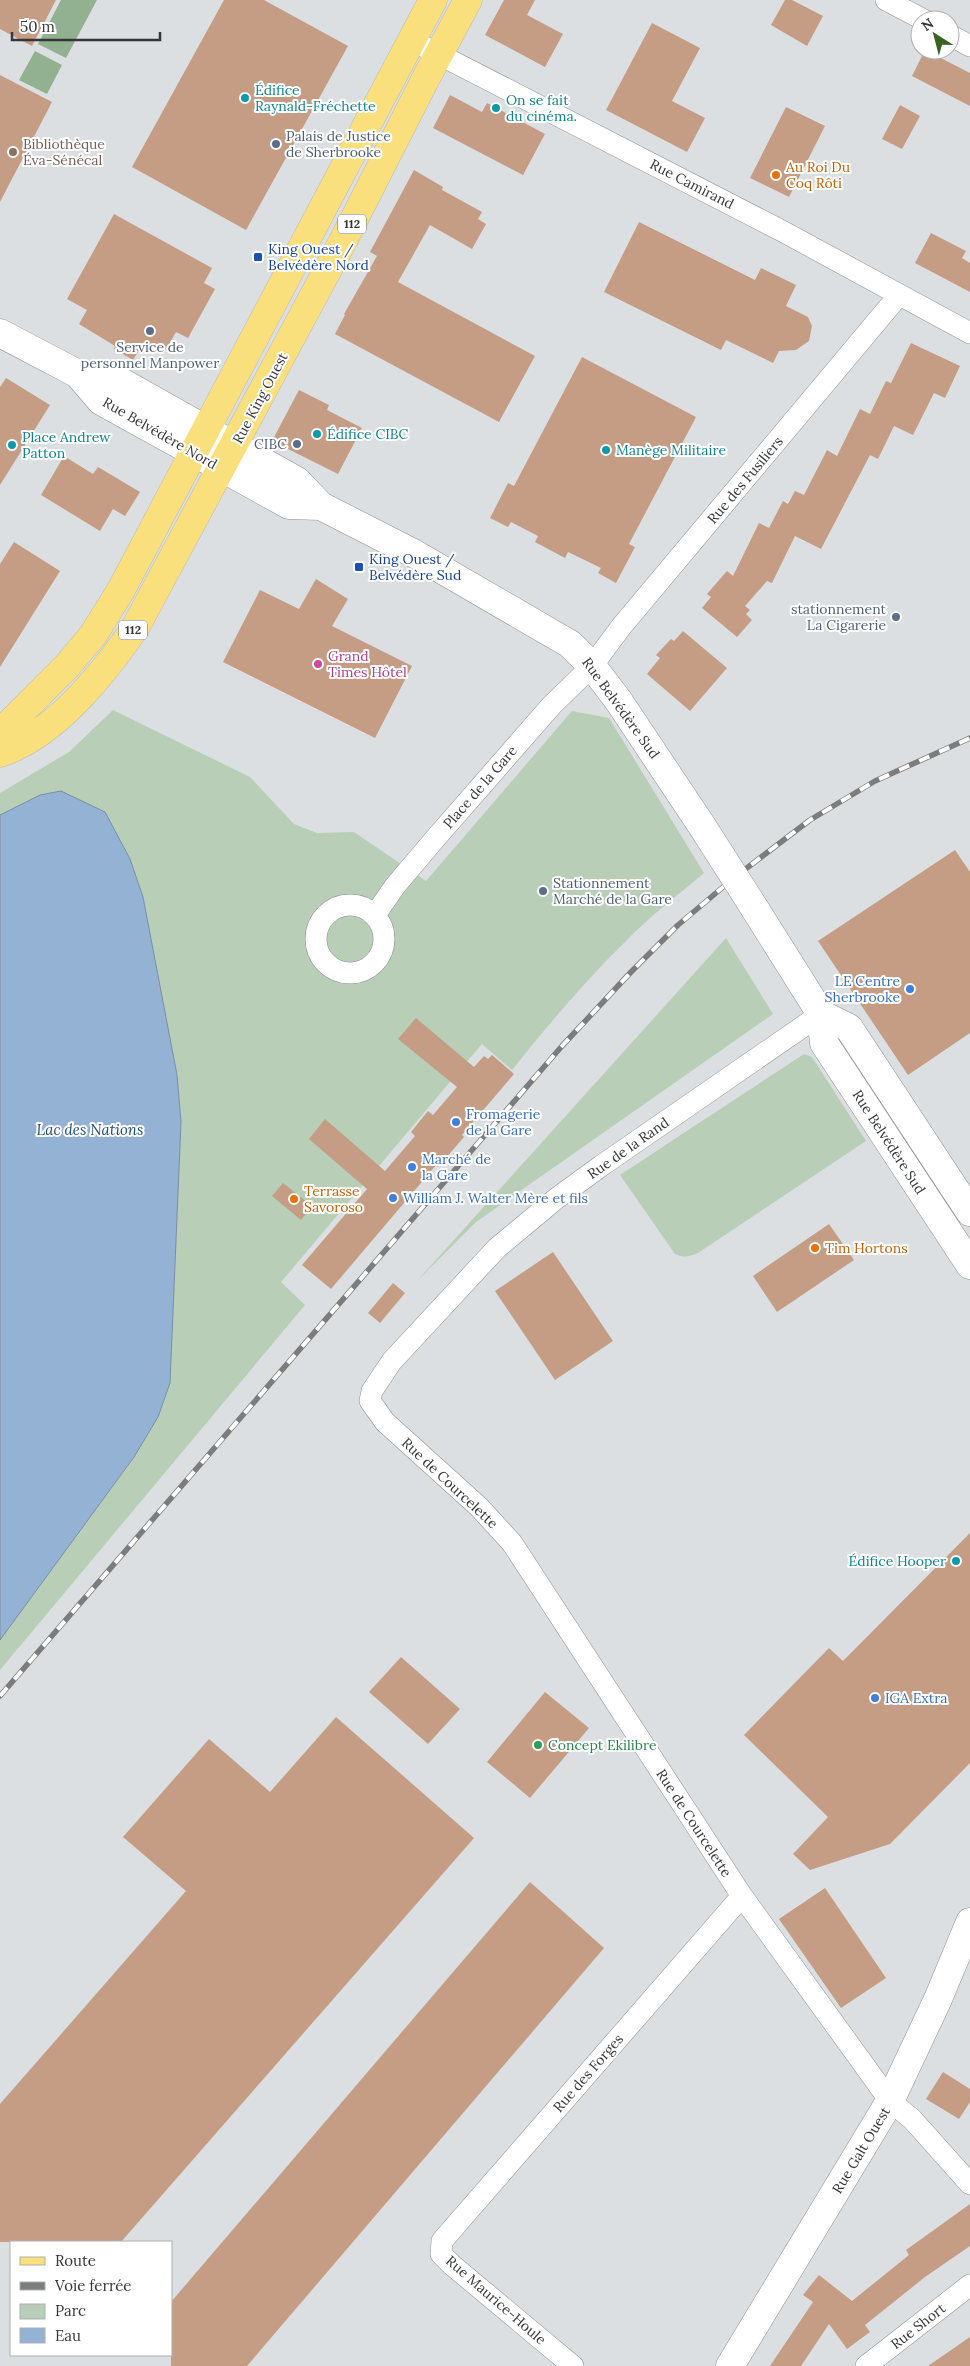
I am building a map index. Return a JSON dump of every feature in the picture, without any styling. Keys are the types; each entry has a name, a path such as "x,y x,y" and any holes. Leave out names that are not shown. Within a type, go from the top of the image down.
{"main road":[{"name":"112","path":"0,733 67,666 94,635 148,542 433,0"},
{"name":"Rue King Ouest","path":"0,753 31,739 83,694 112,662 154,596 342,244 468,0"},
{"name":"Rue Belvédère Nord","path":"0,333 78,374 101,401 200,441 228,457"},
{"name":"Rue Belvédère Sud","path":"228,457 289,505 322,506 415,554 555,633 570,644 592,666 651,748 755,909 821,1014 824,1043 970,1265"},
{"name":"Rue Belvédère Sud","path":"821,1014 849,1028 970,1212"},
{"name":"Rue Galt Ouest","path":"730,2366 890,2101 938,1999 970,1922"}],"street":[{"path":"886,0 910,13"},
{"name":"Rue Camirand","path":"411,40 784,232 970,333"},
{"name":"Rue des Fusiliers","path":"592,666 621,627 899,295"},
{"name":"Place de la Gare","path":"375,915 395,886 434,840 551,706 592,666"},
{"name":"Rue de la Rand","path":"372,1391 392,1361 497,1248 552,1201 821,1014"},
{"name":"Rue de Courcelette","path":"372,1391 370,1401 385,1422 479,1507 512,1544 742,1896 890,2101 912,2119 970,2184"},
{"name":"Rue des Forges","path":"441,2254 442,2240 742,1896"},
{"name":"Rue Maurice-Houle","path":"441,2254 573,2366"},
{"name":"Rue Short","path":"866,2366 970,2285"}],"green space":[{"path":"61,0 97,0 66,58 38,44"},
{"path":"35,51 62,65 47,94 19,80"},
{"path":"113,710 250,777 294,824 317,833 354,832 426,881 572,711 609,718 704,873 664,906 611,956 539,1036 512,1070 482,1044 281,1282 305,1305 0,1670 0,1640 134,1457 158,1417 170,1383 181,1122 177,1075 143,897 130,859 40,795 0,815 0,793 69,752"},
{"path":"726,938 773,1014 476,1222 417,1281"},
{"path":"804,1054 812,1057 866,1141 698,1253 686,1256 675,1254 620,1175"}],"water":[{"name":"Lac des Nations","path":"61,791 105,812 130,859 143,897 177,1075 181,1122 170,1383 158,1417 134,1457 0,1640 0,815 40,795"}],"building":[{"path":"0,0 56,0 32,46 0,29"},
{"name":"Édifice Raynald-Fréchette","path":"224,0 264,0 348,46 246,230 132,167"},
{"path":"504,0 535,0 527,15 563,34 545,67 485,35"},
{"path":"785,0 792,0 823,16 807,46 771,25"},
{"path":"652,23 700,48 672,101 705,118 687,152 606,110"},
{"path":"920,60 945,60 970,73 970,106 912,76"},
{"name":"Bibliothèque Éva-Sénécal","path":"0,75 52,102 0,202"},
{"path":"450,95 482,112 487,103 545,134 523,175 433,128"},
{"path":"900,105 920,116 902,149 882,139"},
{"path":"786,107 825,126 789,197 750,178"},
{"path":"414,170 443,187 442,190 482,212 478,219 486,224 472,249 430,225 398,282 535,356 499,422 335,334 344,314 377,256 370,252"},
{"path":"114,214 212,268 204,283 215,289 188,338 176,332 164,353 144,342 133,360 114,349 115,346 79,324 87,310 67,299"},
{"path":"639,222 755,280 761,268 796,285 786,306 808,317 812,326 809,341 796,350 779,351 773,363 726,340 721,350 604,292"},
{"path":"931,233 966,251 962,258 970,263 970,292 915,263"},
{"path":"911,343 960,366 945,398 934,393 913,435 894,426 878,459 870,455 821,549 795,536 772,583 767,581 745,606 750,610 746,614 752,620 737,637 702,608 711,597 707,594 727,571 733,576 759,523 769,528 783,501 788,504 795,491 804,495 827,450 837,456 860,409 870,414 886,381 891,383"},
{"name":"Manège Militaire","path":"582,357 696,417 629,544 635,547 616,583 598,573 601,568 568,552 565,558 535,542 538,536 511,522 508,527 490,518 508,483 514,486"},
{"name":"Place Andrew Patton","path":"6,378 50,405 0,485 0,387"},
{"name":"Édifice CIBC","path":"299,390 329,405 327,410 362,428 338,474 272,441"},
{"path":"64,456 93,474 98,467 140,492 125,516 113,509 100,531 41,495"},
{"path":"14,542 60,571 0,667 0,564"},
{"name":"Grand Times Hôtel","path":"316,579 348,599 332,626 412,666 375,738 223,662 260,590 299,609"},
{"path":"683,631 727,668 690,711 647,674 660,658 656,655 671,639 674,641"},
{"name":"LE Centre Sherbrooke","path":"955,850 970,872 970,1033 908,1075 818,941"},
{"name":"Marché de la Gare","path":"416,1018 474,1067 484,1056 488,1059 492,1055 514,1074 462,1135 464,1137 445,1159 443,1157 331,1289 302,1265 367,1189 309,1139 325,1119 385,1171 415,1136 411,1132 428,1111 433,1115 457,1087 398,1039"},
{"path":"283,1183 312,1206 301,1220 272,1196"},
{"path":"829,1224 854,1260 777,1312 753,1276"},
{"path":"553,1252 613,1341 555,1380 495,1291"},
{"path":"393,1283 405,1293 380,1323 368,1313"},
{"name":"IGA Extra","path":"970,1533 970,1763 890,1844 810,1870 793,1854 828,1817 744,1735 829,1648 843,1661"},
{"path":"401,1657 460,1709 428,1744 369,1692"},
{"name":"Concept Ekilibre","path":"545,1692 589,1728 530,1798 487,1762"},
{"path":"336,1717 474,1838 122,2241 0,2242 0,2104 186,1891 123,1837 209,1739 270,1792"},
{"path":"530,1882 604,1948 247,2366 171,2366 172,2301"},
{"path":"825,1888 886,1978 841,2008 779,1919"},
{"path":"943,2072 970,2089 970,2102 959,2119 926,2099"},
{"path":"970,2204 970,2246 925,2277 865,2325 870,2332 847,2349 829,2324 801,2366 770,2366 813,2302 803,2295 819,2275 852,2301 909,2255 906,2250"},
{"path":"970,2337 970,2366 928,2366"}],"railway":[{"path":"0,1696 562,1046 678,925 735,877 810,820 875,781 970,738"}],"place":[{"name":"Édifice Raynald-Fréchette","path":"245,98"},
{"name":"On se fait du cinéma.","path":"496,108"},
{"name":"Palais de Justice de Sherbrooke","path":"276,144"},
{"name":"Bibliothèque Éva-Sénécal","path":"13,152"},
{"name":"Au Roi Du Coq Rôti","path":"776,175"},
{"name":"King Ouest / Belvédère Nord","path":"258,257"},
{"name":"Service de personnel Manpower","path":"150,331"},
{"name":"Édifice CIBC","path":"317,434"},
{"name":"CIBC","path":"297,444"},
{"name":"Place Andrew Patton","path":"12,445"},
{"name":"Manège Militaire","path":"606,450"},
{"name":"King Ouest / Belvédère Sud","path":"359,567"},
{"name":"stationnement La Cigarerie","path":"896,617"},
{"name":"Grand Times Hôtel","path":"318,664"},
{"name":"Stationnement Marché de la Gare","path":"543,891"},
{"name":"LE Centre Sherbrooke","path":"910,989"},
{"name":"Fromagerie de la Gare","path":"456,1122"},
{"name":"Marché de la Gare","path":"412,1167"},
{"name":"William J. Walter Mère et fils","path":"393,1198"},
{"name":"Terrasse Savoroso","path":"294,1199"},
{"name":"Tim Hortons","path":"815,1248"},
{"name":"Édifice Hooper","path":"956,1561"},
{"name":"IGA Extra","path":"875,1698"},
{"name":"Concept Ekilibre","path":"538,1745"}]}
